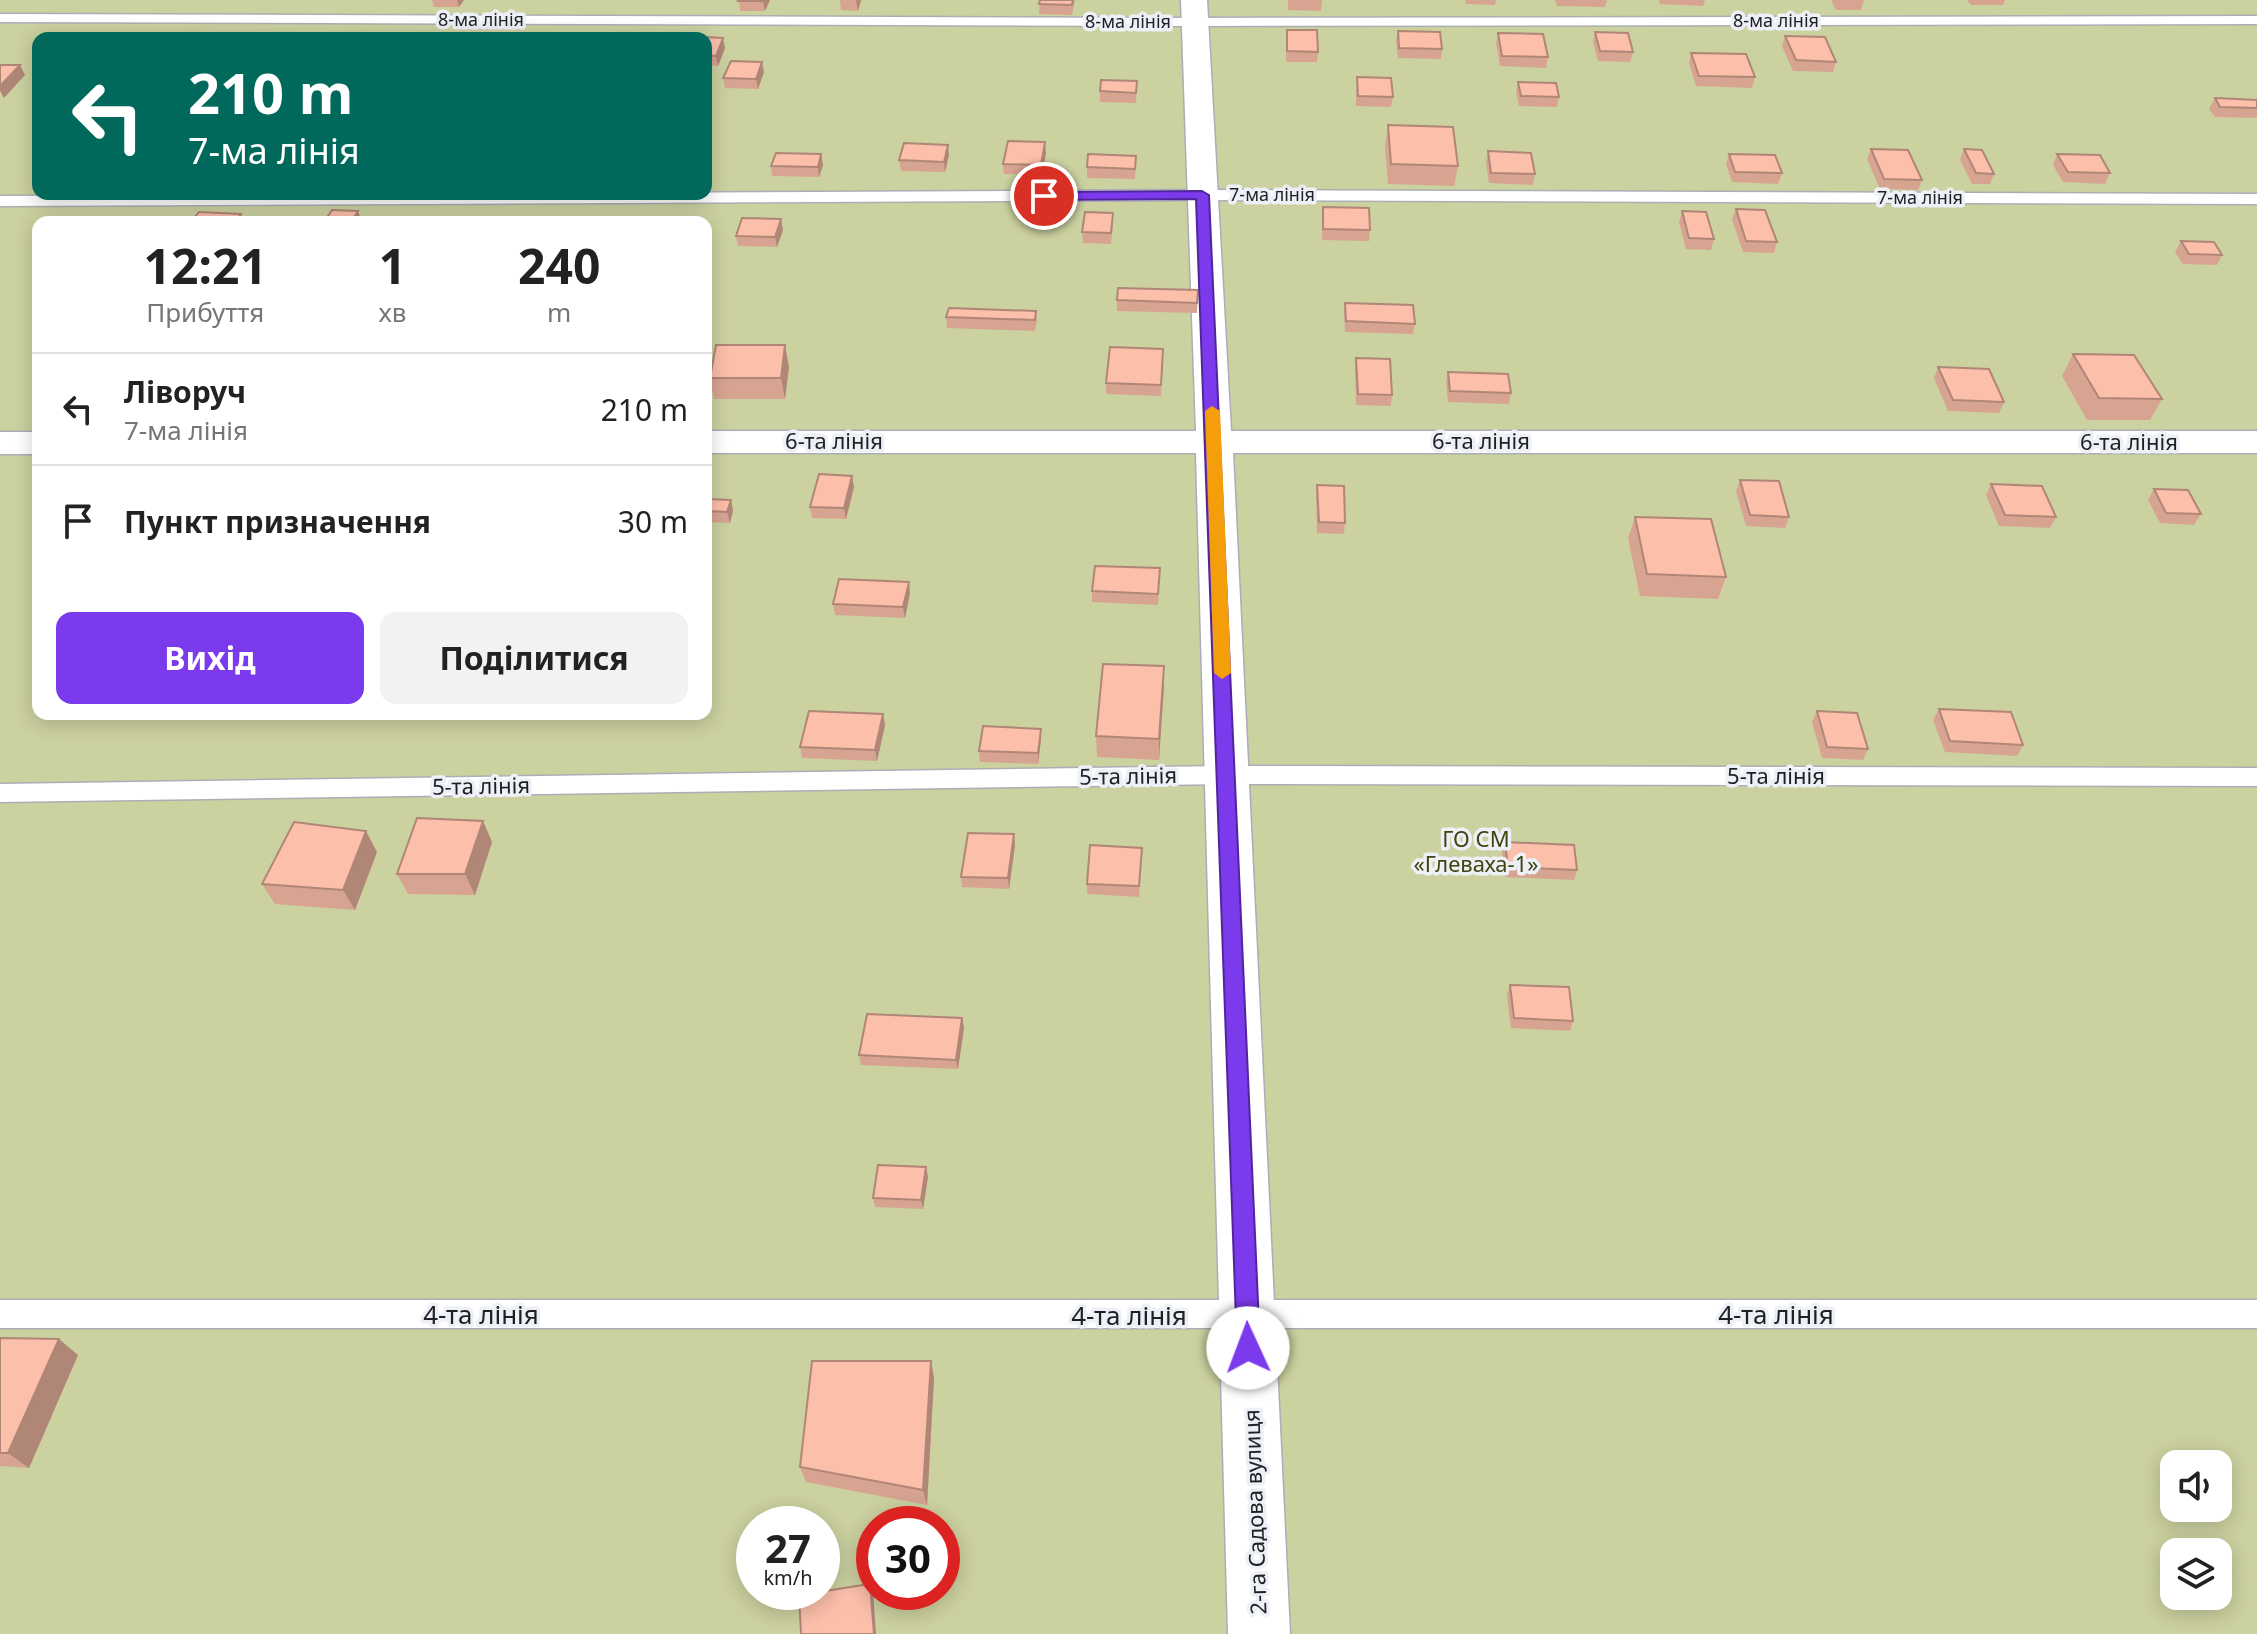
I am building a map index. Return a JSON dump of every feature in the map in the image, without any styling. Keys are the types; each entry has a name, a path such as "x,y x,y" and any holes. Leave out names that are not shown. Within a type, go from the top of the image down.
{"street":[{"name":"2-га Садова вулиця","path":"1194,11 1214,441 1259,1634"},
{"name":"6-та лінія","path":"712,442 2257,442"},
{"path":"0,443 32,443"}],"lane":[{"name":"8-ма лінія","path":"0,18 1194,11 2257,20"},
{"name":"7-ма лінія","path":"712,197 1202,195 2257,199"},
{"name":"7-ма лінія","path":"0,201 200,200"},
{"name":"5-та лінія","path":"0,793 1226,775 2257,777"},
{"name":"4-та лінія","path":"0,1314 2257,1314"}],"green space":[{"name":"ГО СМ «Глеваха-1»","path":"0,0 2257,0 2257,1634 0,1634"}],"building":[{"path":"1040,0 1073,0 1072,5 1039,4"},
{"path":"1287,30 1317,30 1318,52 1287,51"},
{"path":"1398,31 1440,32 1442,49 1399,48"},
{"path":"1595,32 1628,33 1633,52 1600,51"},
{"path":"1498,33 1543,34 1548,57 1502,56"},
{"path":"1785,36 1825,37 1836,62 1796,60"},
{"path":"712,37 723,38 716,56 712,56"},
{"path":"1691,53 1746,54 1755,77 1699,76"},
{"path":"731,61 762,62 756,79 723,78"},
{"path":"0,65 20,65 0,86"},
{"path":"1357,77 1391,78 1393,97 1358,96"},
{"path":"1101,80 1137,81 1136,93 1100,91"},
{"path":"1518,82 1556,83 1559,97 1521,96"},
{"path":"2215,98 2257,100 2257,108 2220,107"},
{"path":"1388,125 1453,127 1458,166 1391,164"},
{"path":"1008,141 1045,142 1041,165 1003,164"},
{"path":"904,143 948,145 944,162 899,160"},
{"path":"1871,149 1908,150 1922,180 1884,179"},
{"path":"1964,149 1982,150 1994,174 1976,173"},
{"path":"1488,151 1531,153 1535,174 1491,173"},
{"path":"776,153 821,154 818,167 771,166"},
{"path":"1088,154 1136,156 1135,169 1087,167"},
{"path":"1729,154 1775,155 1782,173 1735,172"},
{"path":"2057,154 2100,155 2110,173 2068,172"},
{"path":"1323,207 1369,208 1370,230 1323,229"},
{"path":"1736,209 1765,210 1777,242 1746,241"},
{"path":"332,210 358,211 355,216 328,216"},
{"path":"1682,211 1706,212 1714,239 1689,238"},
{"path":"199,212 241,214 240,216 196,216"},
{"path":"1085,212 1113,213 1111,233 1082,232"},
{"path":"742,218 781,219 775,237 736,236"},
{"path":"2181,241 2214,242 2222,255 2189,254"},
{"path":"1118,288 1198,290 1197,303 1117,300"},
{"path":"1345,303 1413,305 1415,324 1346,321"},
{"path":"949,308 1036,311 1035,320 946,317"},
{"path":"716,345 785,345 781,378 712,378"},
{"path":"1110,347 1163,349 1161,385 1106,383"},
{"path":"2073,354 2134,355 2162,399 2099,398"},
{"path":"1356,358 1390,359 1392,395 1358,394"},
{"path":"1938,367 1989,369 2004,402 1953,400"},
{"path":"1448,372 1508,374 1511,393 1450,391"},
{"path":"819,474 852,476 844,508 810,507"},
{"path":"1740,480 1779,481 1789,517 1750,515"},
{"path":"1991,484 2042,486 2056,517 2005,515"},
{"path":"1317,485 1344,486 1345,523 1319,522"},
{"path":"2154,489 2188,490 2201,514 2166,513"},
{"path":"712,499 731,500 727,512 712,511"},
{"path":"1635,517 1711,519 1726,577 1647,574"},
{"path":"1095,566 1160,568 1158,594 1092,591"},
{"path":"839,579 909,582 903,607 833,604"},
{"path":"1103,664 1164,666 1159,739 1096,736"},
{"path":"1939,709 2011,712 2023,745 1950,741"},
{"path":"809,711 883,714 875,750 800,747"},
{"path":"1817,711 1857,713 1868,749 1827,747"},
{"path":"983,726 1041,729 1038,753 979,751"},
{"path":"417,818 483,821 465,874 397,874"},
{"path":"294,822 366,831 343,890 262,884"},
{"path":"968,833 1014,834 1008,878 961,877"},
{"path":"1505,842 1574,845 1577,870 1508,867"},
{"path":"1090,845 1142,848 1139,886 1087,884"},
{"path":"1510,985 1569,987 1573,1021 1514,1018"},
{"path":"867,1014 962,1018 956,1060 859,1055"},
{"path":"878,1165 926,1167 921,1200 873,1198"},
{"path":"0,1338 59,1339 8,1453 0,1453"},
{"path":"812,1361 931,1361 923,1490 800,1467"},
{"path":"856,1586 856,1610 872,1610 874,1634 801,1634 800,1610 840,1610 840,1589"}],"slow traffic":[{"path":"1212,411 1222,673"}],"route":[{"path":"1044,196 1202,195 1248,1348"}]}
